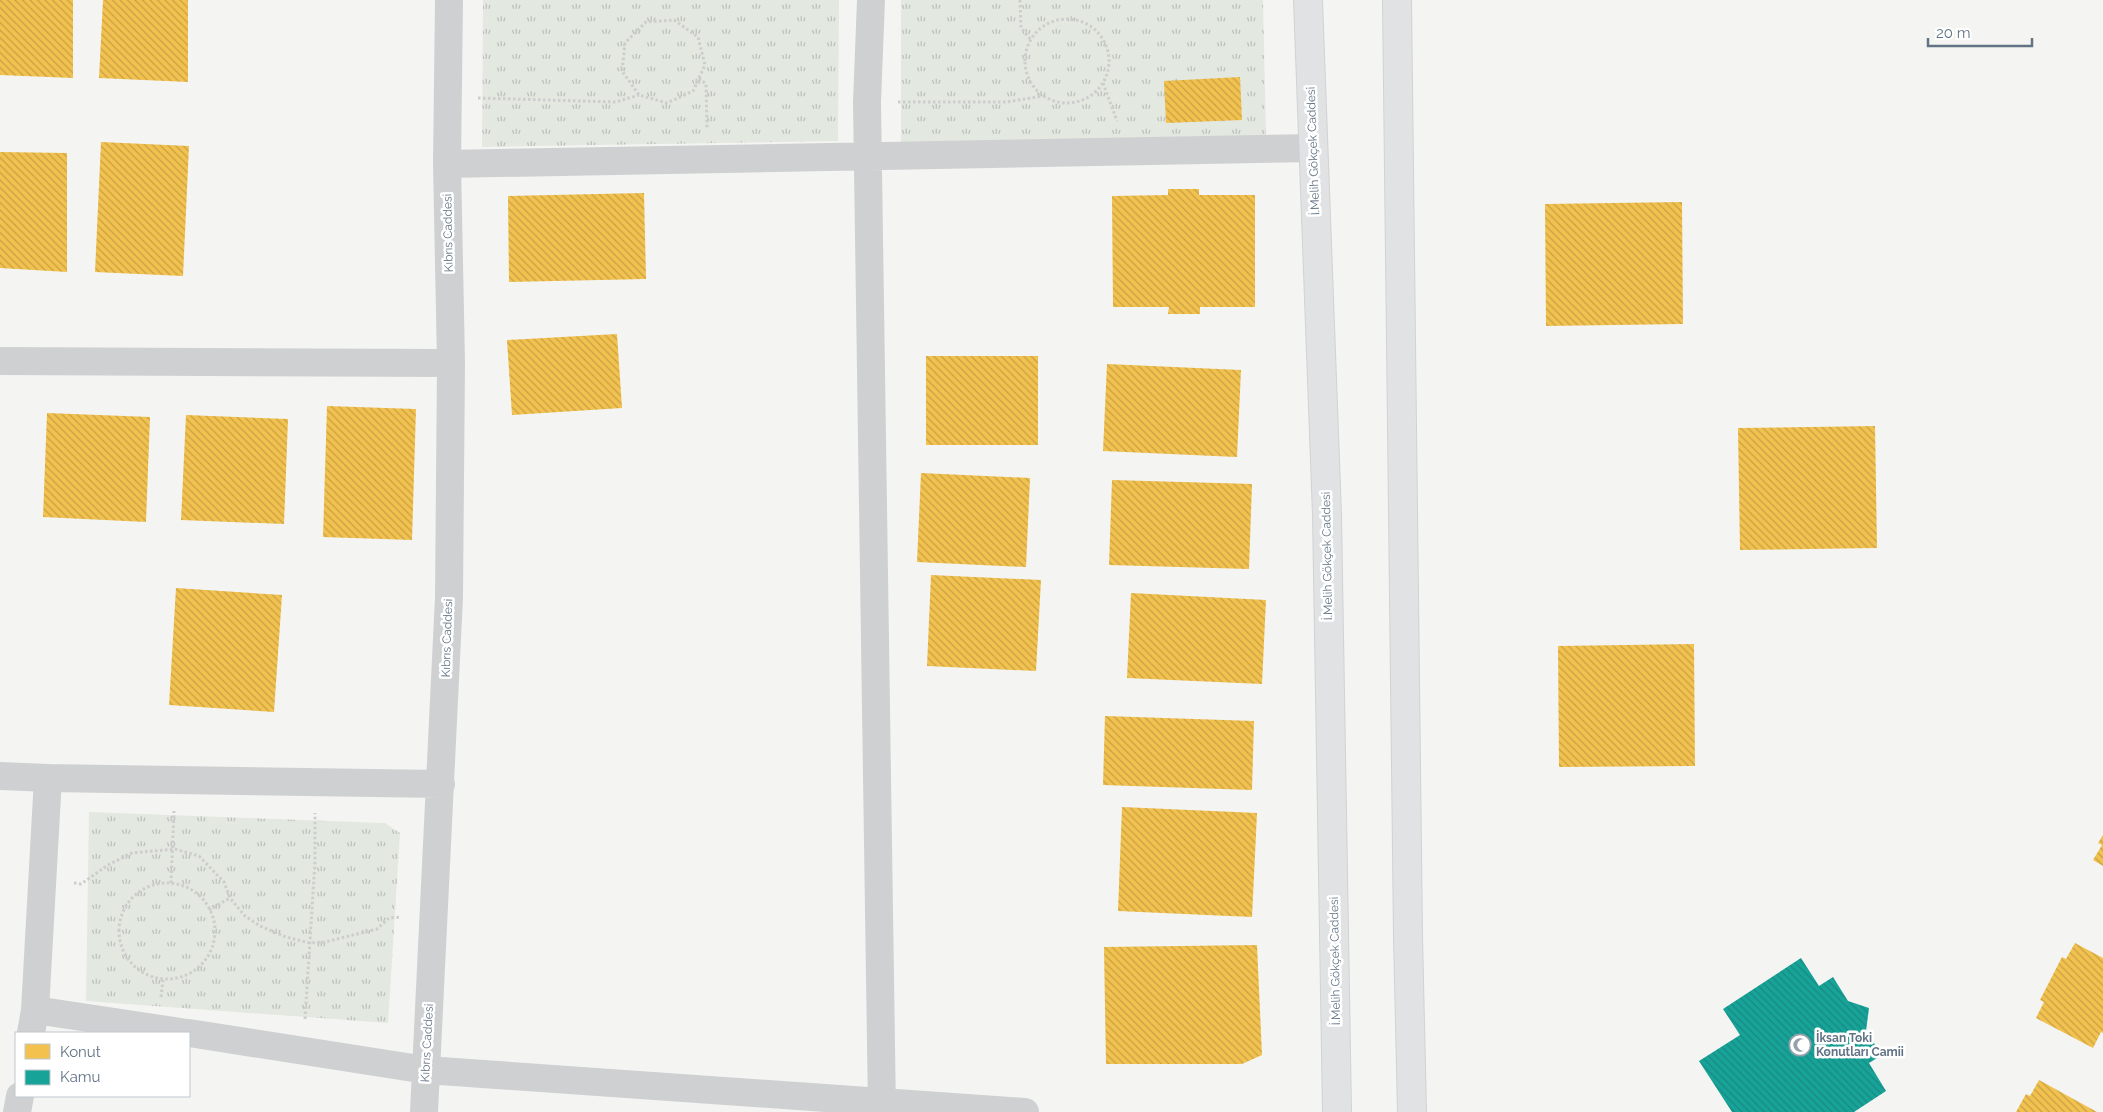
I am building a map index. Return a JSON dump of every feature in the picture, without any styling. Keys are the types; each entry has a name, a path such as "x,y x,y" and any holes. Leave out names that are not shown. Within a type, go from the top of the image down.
{"main road":[{"name":"İ.Melih Gökçek Caddesi","path":"1308,0 1327,515 1337,1112"},
{"path":"1397,0 1408,946 1412,1112"}],"street":[{"name":"Kıbrıs Caddesi","path":"424,1112 449,597 451,363 447,164 449,0"},
{"path":"871,0 868,156 882,1107"},
{"path":"447,164 1313,148"},
{"path":"0,361 451,363"},
{"path":"0,776 441,784"},
{"path":"48,778 33,1021 175,1032"},
{"path":"190,1033 426,1070 807,1104 1025,1112"},
{"path":"17,1112 20,1097"}],"path":[{"path":"1020,0 1021,28 1031,41"},
{"path":"1075,19 1097,30 1109,51 1108,75 1093,95 1072,104 1048,99 1030,83 1024,59 1031,41 1032,36 1051,22 1075,19"},
{"path":"448,98 616,102 639,95 667,103 692,90 705,65 698,37 674,20 646,22 625,43 622,71 639,95"},
{"path":"699,78 706,84 706,159"},
{"path":"1102,82 1117,118 1117,152"},
{"path":"868,102 1006,102 1044,96"},
{"path":"170,883 176,780"},
{"path":"302,1051 315,862 316,783"},
{"path":"43,882 81,884 108,865 132,853 172,849 199,856 224,882 230,898 245,916 260,926 286,937 310,942 325,942 378,929 389,918 434,913"},
{"path":"159,883 170,883 183,886 202,898 213,918 214,942 204,962 186,976 163,980 140,972 124,955 118,933 123,910 138,892 159,883"},
{"path":"209,910 230,898"}],"green space":[{"path":"483,0 839,0 838,141 482,147"},
{"path":"901,0 1263,0 1266,137 901,142"},
{"path":"89,812 385,823 400,833 388,1023 86,1001"}],"building: Konut":[{"path":"0,0 73,0 73,78 0,75"},
{"path":"103,0 188,0 188,82 99,78"},
{"path":"1240,77 1242,120 1166,123 1164,81"},
{"path":"101,142 189,146 183,276 95,272"},
{"path":"0,152 67,153 67,272 0,268"},
{"path":"1168,189 1199,189 1199,195 1255,195 1255,307 1200,307 1200,314 1168,314 1169,307 1113,307 1112,196 1168,195"},
{"path":"644,193 646,279 509,282 508,196"},
{"path":"1682,202 1683,324 1546,326 1545,204"},
{"path":"617,334 622,408 512,415 507,340"},
{"path":"926,356 1038,356 1038,445 926,445"},
{"path":"1107,364 1241,370 1237,457 1103,451"},
{"path":"327,406 416,409 412,540 323,537"},
{"path":"47,413 150,417 146,522 43,517"},
{"path":"186,415 288,419 284,524 181,520"},
{"path":"1875,426 1877,548 1740,550 1738,428"},
{"path":"921,473 1030,478 1026,567 917,562"},
{"path":"1112,480 1252,484 1249,569 1109,565"},
{"path":"931,575 1041,580 1036,671 927,666"},
{"path":"176,588 282,595 274,712 169,705"},
{"path":"1131,593 1266,600 1262,684 1127,678"},
{"path":"1694,644 1695,766 1559,767 1558,646"},
{"path":"1105,716 1254,721 1252,790 1103,785"},
{"path":"1122,807 1257,813 1252,917 1118,911"},
{"path":"2103,835 2103,866 2093,860 2102,845 2098,843"},
{"path":"2075,943 2103,958 2103,1033 2101,1032 2093,1048 2036,1018 2044,1002 2040,1000 2062,957 2066,959"},
{"path":"1257,945 1262,1055 1242,1064 1106,1064 1104,947"},
{"path":"2039,1080 2097,1112 2016,1112 2026,1094 2030,1096"}],"building: Kamu":[{"name":"İksan Toki Konutları Camii","path":"1801,958 1819,986 1833,977 1848,1001 1869,1008 1866,1031 1882,1055 1869,1063 1886,1091 1854,1112 1732,1112 1699,1061 1740,1035 1723,1009"}],"place":[{"name":"İksan Toki Konutları Camii","path":"1800,1045"}]}
